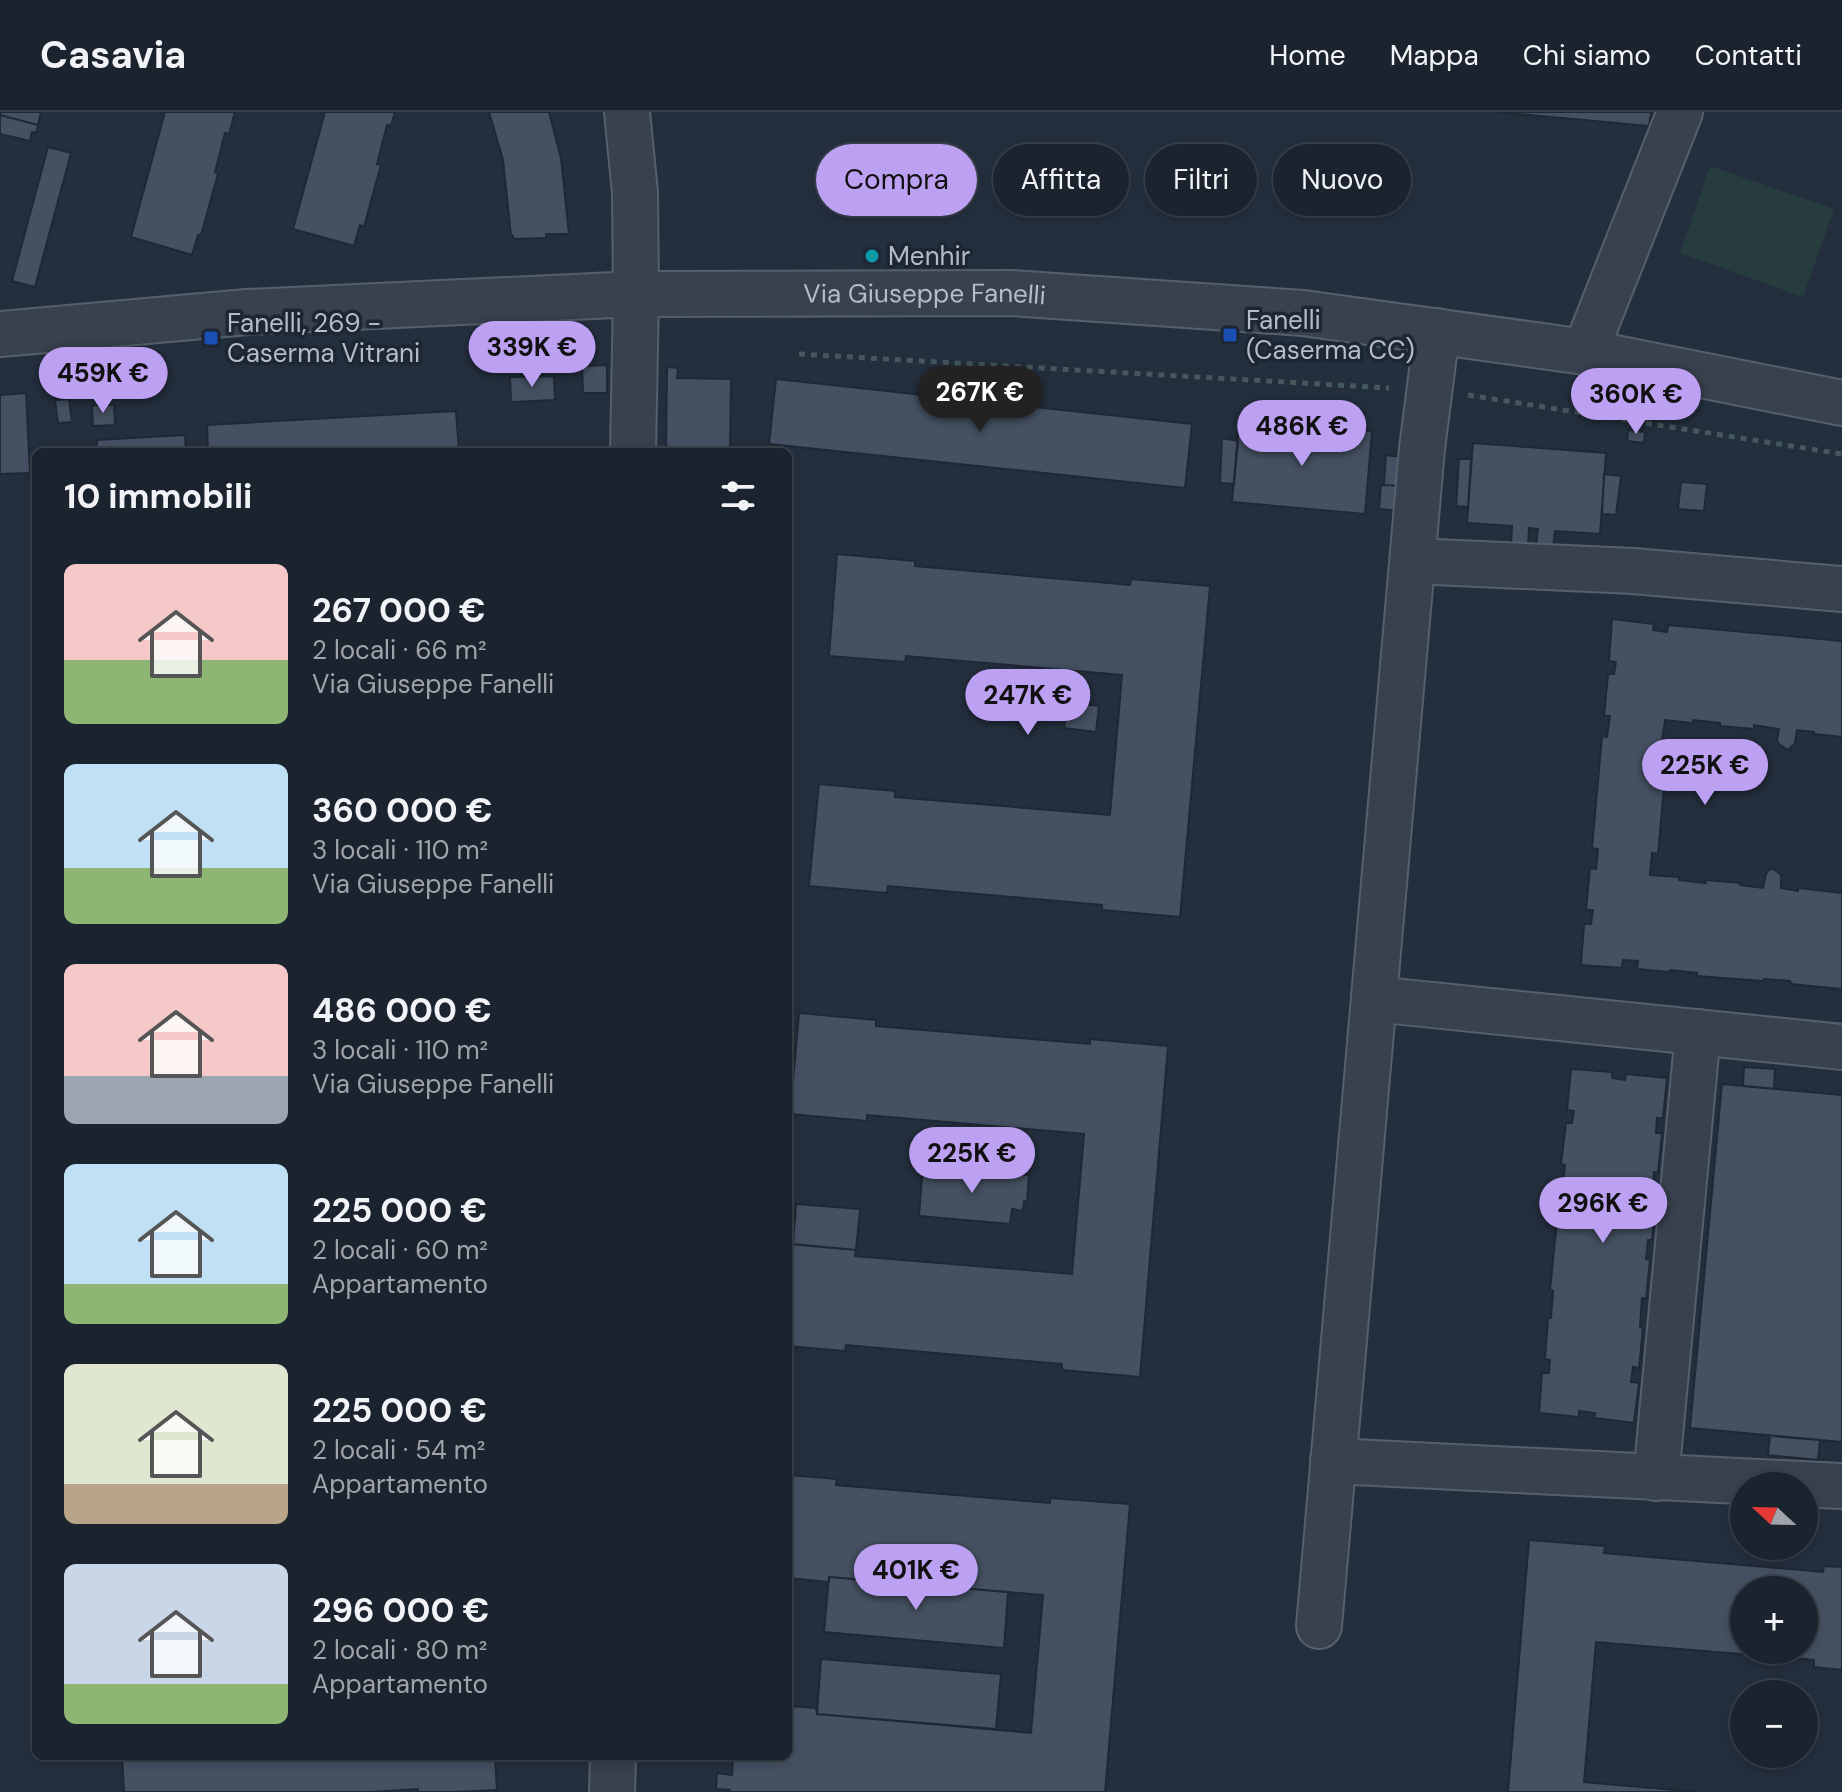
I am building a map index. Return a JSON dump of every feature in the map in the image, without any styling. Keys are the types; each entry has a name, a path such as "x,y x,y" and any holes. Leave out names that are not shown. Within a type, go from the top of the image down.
{"street":[{"path":"627,112 635,193 633,448"},
{"path":"1585,352 1680,112"},
{"name":"Via Giuseppe Fanelli","path":"0,334 247,312 636,294 1011,293 1303,313 1585,352 1842,403"},
{"path":"1319,1626 1422,449 1437,331"},
{"path":"1413,561 1633,571 1842,589"},
{"path":"1374,999 1842,1047"},
{"path":"1656,1478 1698,1032"},
{"path":"1333,1461 1842,1486"},
{"path":"612,1792 613,1760"}],"path":[{"path":"799,354 1397,388"},
{"path":"1463,395 1842,454"}],"green space":[{"path":"1710,166 1834,209 1803,297 1680,253"}],"building":[{"path":"0,112 41,112 38,125 0,115"},
{"path":"165,112 235,112 229,134 225,133 215,172 218,174 201,235 198,235 192,255 131,237"},
{"path":"325,112 395,112 391,126 387,125 377,164 381,165 364,227 360,225 354,246 293,229"},
{"path":"489,112 549,112 561,158 569,234 513,239 503,160"},
{"path":"1496,112 1651,112 1649,126"},
{"path":"0,115 38,125 36,133 32,132 30,141 0,134"},
{"path":"48,147 71,153 35,287 12,281"},
{"path":"607,365 607,393 583,393 582,366"},
{"path":"667,367 678,368 677,378 731,379 730,448 666,448"},
{"path":"554,376 555,400 511,402 510,377"},
{"path":"776,379 1192,424 1185,488 769,444"},
{"path":"26,393 30,473 0,474 0,395"},
{"path":"69,399 72,422 58,423 55,400"},
{"path":"92,405 114,405 115,425 93,426"},
{"path":"456,411 459,448 208,448 207,425"},
{"path":"1239,422 1361,433 1361,430 1372,431 1365,514 1232,502"},
{"path":"1628,430 1645,432 1644,443 1627,441"},
{"path":"185,435 186,448 97,448 97,440"},
{"path":"1222,438 1238,441 1234,484 1220,483"},
{"path":"1473,443 1606,453 1600,534 1555,531 1553,548 1536,547 1538,529 1529,528 1528,545 1511,544 1512,526 1467,523"},
{"path":"1386,455 1402,457 1399,486 1384,485"},
{"path":"1459,459 1471,459 1468,507 1456,506"},
{"path":"1604,474 1621,476 1616,515 1602,514"},
{"path":"1681,482 1707,484 1704,511 1678,509"},
{"path":"1381,485 1403,486 1401,511 1379,509"},
{"path":"837,554 915,561 915,566 1130,585 1131,579 1210,586 1180,917 1102,910 1102,905 888,886 887,893 809,886 819,784 895,791 895,797 1110,815 1122,675 906,656 905,662 829,656"},
{"path":"1612,619 1654,624 1653,630 1667,632 1668,625 1842,641 1842,737 1797,730 1795,743 1788,750 1777,740 1779,729 1665,720 1662,742 1668,743 1658,854 1652,853 1650,875 1706,883 1705,880 1741,883 1763,888 1766,874 1774,869 1781,875 1781,888 1842,893 1842,989 1791,984 1790,981 1637,969 1638,961 1623,960 1622,968 1581,965 1584,924 1591,924 1593,910 1586,910 1590,868 1596,869 1598,849 1592,848 1602,736 1607,737 1610,716 1604,716 1608,674 1614,674 1616,662 1609,661"},
{"path":"1067,702 1099,706 1096,732 1064,728"},
{"path":"799,1013 876,1020 876,1026 1090,1044 1090,1039 1168,1046 1140,1377 1062,1370 1062,1364 846,1345 845,1351 792,1346 792,1244 856,1250 855,1256 1072,1274 1084,1134 867,1115 867,1121 792,1114"},
{"path":"1744,1067 1775,1069 1774,1089 1743,1086"},
{"path":"1571,1069 1612,1072 1612,1078 1625,1080 1626,1074 1667,1078 1663,1118 1657,1118 1656,1133 1662,1133 1658,1173 1654,1172 1652,1201 1656,1201 1652,1240 1648,1240 1646,1259 1650,1260 1646,1299 1642,1298 1639,1368 1633,1367 1631,1382 1639,1383 1634,1423 1594,1418 1595,1413 1579,1411 1579,1417 1539,1413 1542,1373 1549,1373 1550,1360 1545,1359 1565,1165 1561,1164 1566,1123 1572,1123 1574,1111 1567,1110"},
{"path":"1722,1084 1842,1095 1842,1442 1690,1428"},
{"path":"923,1166 1029,1175 1027,1202 1024,1201 1023,1211 1012,1209 1010,1224 919,1216"},
{"path":"796,1204 860,1209 856,1250 793,1244"},
{"path":"1770,1436 1820,1440 1818,1460 1768,1455"},
{"path":"792,1475 837,1479 836,1485 1050,1503 1050,1498 1130,1504 1105,1792 730,1792 716,1789 717,1773 732,1775 733,1760 792,1760 792,1706 816,1708 817,1714 1031,1733 1043,1595 829,1577 829,1582 792,1578"},
{"path":"1529,1540 1605,1546 1604,1553 1823,1572 1824,1566 1842,1567 1842,1670 1814,1667 1818,1664 1818,1576 1730,1576 1730,1653 1596,1642 1584,1782 1698,1792 1508,1792"},
{"path":"829,1577 1008,1592 1004,1648 824,1632"},
{"path":"821,1659 1001,1674 996,1729 817,1714"},
{"path":"122,1760 495,1760 497,1790 453,1792 418,1792 418,1789 369,1792 124,1792"}],"place":[{"name":"Menhir","path":"872,256"},
{"name":"Fanelli (Caserma CC)","path":"1230,335"},
{"name":"Fanelli, 269 - Caserma Vitrani","path":"211,338"}]}
